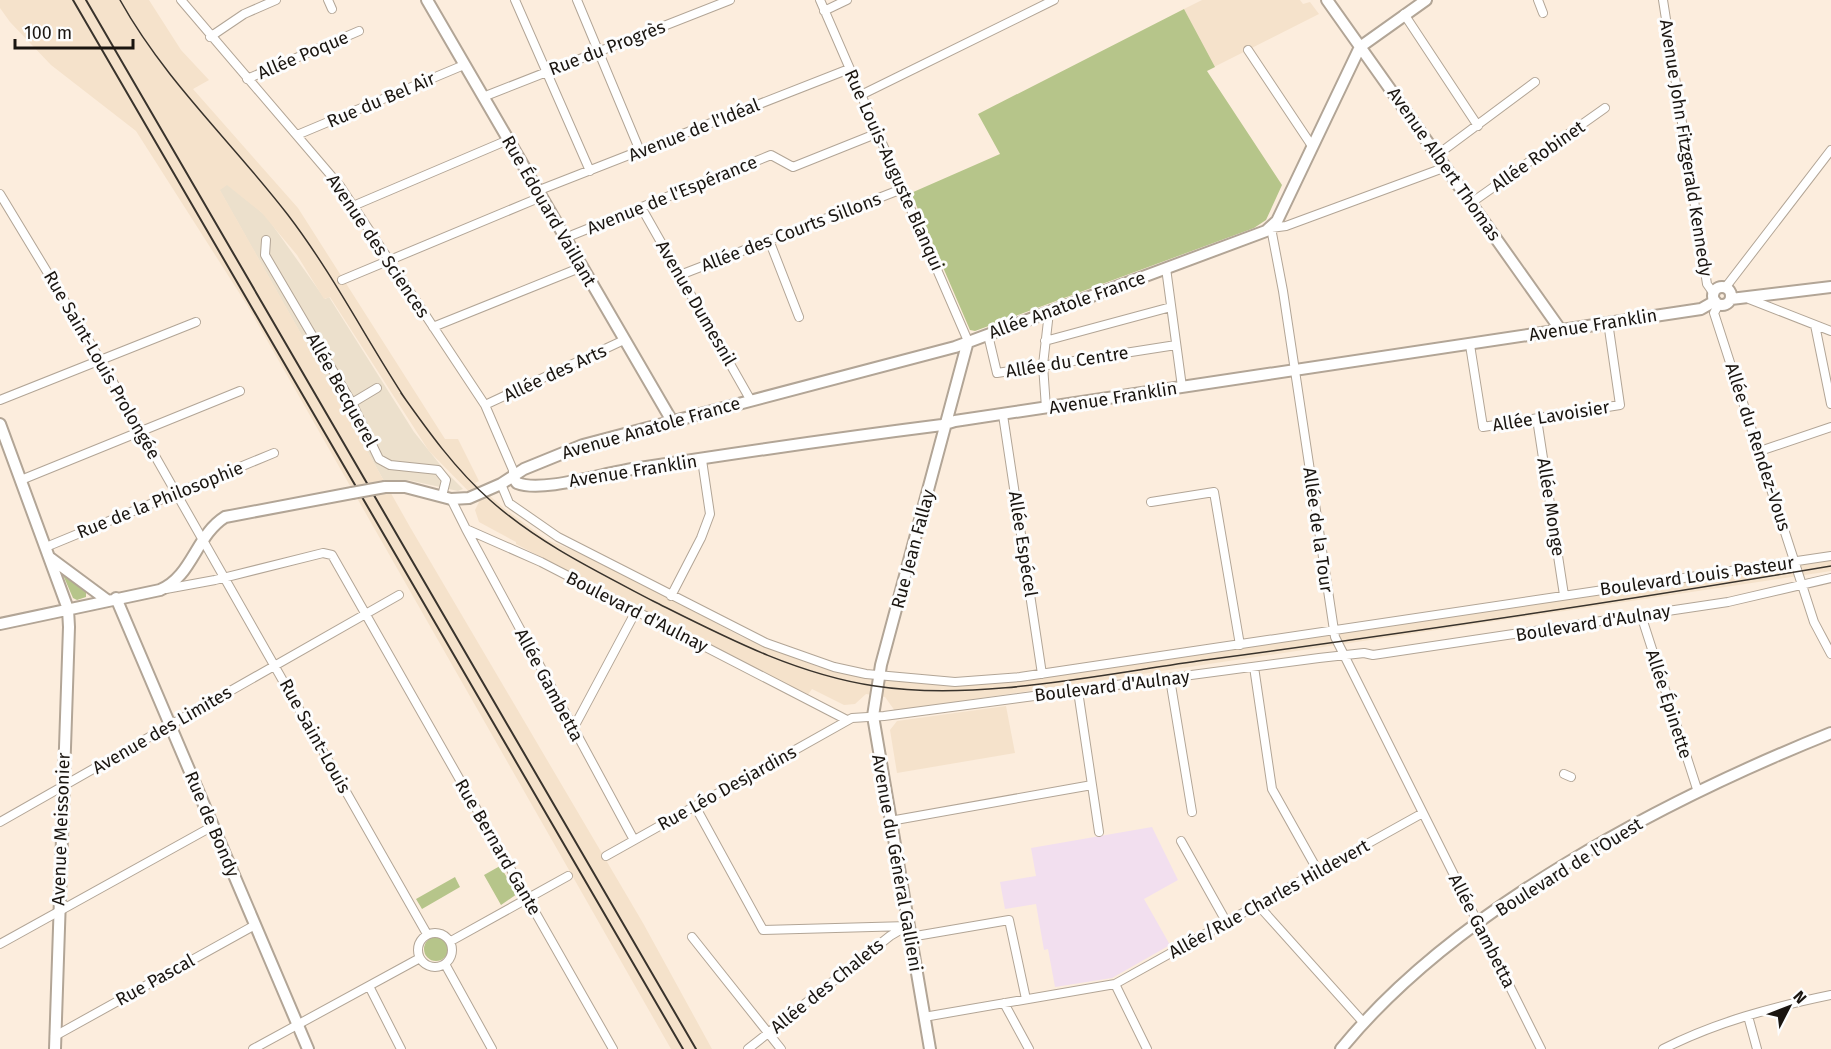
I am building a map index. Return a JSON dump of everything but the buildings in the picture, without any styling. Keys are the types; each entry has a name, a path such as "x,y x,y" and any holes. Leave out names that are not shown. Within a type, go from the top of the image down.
{"street":[{"name":"Avenue des Sciences","path":"180,0 297,135 353,206 485,405 513,470 513,477"},
{"path":"210,37 244,14 276,0"},
{"path":"327,0 332,9"},
{"name":"Rue Édouard Vaillant","path":"426,0 672,421"},
{"path":"514,0 590,171"},
{"path":"577,0 640,152"},
{"name":"Rue du Progrès","path":"483,97 730,0"},
{"name":"Rue Louis-Auguste Blanqui","path":"820,0 968,341"},
{"path":"824,12 847,0"},
{"path":"861,95 1054,0"},
{"name":"Avenue Albert Thomas","path":"1327,0 1560,329"},
{"path":"1271,228 1360,47 1426,0"},
{"path":"1538,0 1543,13"},
{"name":"Avenue John Fitzgerald Kennedy","path":"1663,0 1707,284 1716,303"},
{"path":"1404,15 1478,126"},
{"name":"Allée Poque","path":"247,79 358,31"},
{"path":"1248,50 1312,146"},
{"name":"Rue du Bel Air","path":"297,135 464,65"},
{"name":"Avenue de l'Idéal","path":"342,280 590,171 849,69"},
{"path":"1437,155 1535,82"},
{"name":"Allée Robinet","path":"1471,203 1605,108"},
{"name":"Avenue de l'Espérance","path":"565,238 771,155 793,167 878,133"},
{"path":"353,206 508,140"},
{"path":"1831,150 1729,293 1727,304 1716,303 1717,289 1729,293 1749,299 1831,331"},
{"path":"1271,228 1286,226 1446,167"},
{"name":"Allée des Courts Sillons","path":"680,275 902,189"},
{"name":"Rue Saint-Louis Prolongée","path":"0,194 101,361 202,538"},
{"name":"Avenue Dumesnil","path":"641,207 750,399"},
{"name":"Allée Anatole France","path":"968,341 1271,228"},
{"name":"Allée de la Tour","path":"1271,228 1333,630 1342,655 1421,814"},
{"name":"Allée Becquerel","path":"266,240 265,255 352,403 379,459 390,465 438,470 446,480 447,498"},
{"path":"769,240 799,317"},
{"path":"433,327 582,267"},
{"path":"1166,268 1182,387"},
{"path":"1749,299 1831,287"},
{"path":"1782,312 1778,304 1784,294"},
{"name":"Avenue Franklin","path":"513,477 516,483 527,487 1470,345 1560,329 1701,309 1716,303"},
{"name":"Allée du Rendez-Vous","path":"1716,303 1814,622 1831,654"},
{"path":"1045,341 1171,307"},
{"path":"1046,408 1043,365 1049,312"},
{"path":"0,400 196,322"},
{"name":"Allée Lavoisier","path":"1470,345 1483,427 1537,419 1620,405 1608,322"},
{"path":"1815,325 1831,404"},
{"name":"Allée du Centre","path":"988,334 997,373 1176,345"},
{"name":"Allée des Arts","path":"485,405 624,340"},
{"name":"Avenue Anatole France","path":"160,590 169,587 180,575 202,538 213,525 235,513 385,487 405,487 447,498 469,498 501,484 524,469 583,445 750,399 956,347 968,341"},
{"name":"Rue Jean Fallay","path":"879,676 968,341"},
{"path":"352,403 376,387"},
{"path":"21,480 240,391"},
{"name":"Allée Espécel","path":"1003,415 1042,674"},
{"name":"Allée Monge","path":"1537,419 1564,595"},
{"name":"Avenue Meissonier","path":"0,424 68,609 55,1049"},
{"path":"1760,451 1831,427"},
{"name":"Rue de la Philosophie","path":"47,551 274,453"},
{"path":"671,596 701,538 710,514 702,460"},
{"name":"Boulevard d'Aulnay","path":"501,484 509,503 558,537 671,596 766,643 834,668 879,676 955,682 1042,674 1564,595"},
{"path":"1151,502 1214,492 1239,645"},
{"path":"447,498 466,529"},
{"name":"Boulevard d'Aulnay","path":"466,529 541,562 847,720 1342,655 1373,655 1728,602 1831,578"},
{"name":"Allée Gambetta","path":"466,529 634,840"},
{"name":"Rue Saint-Louis","path":"202,538 427,934"},
{"path":"47,551 111,599"},
{"name":"Avenue Anatole France","path":"0,624 330,553"},
{"name":"Rue Bernard Gante","path":"330,553 613,1049"},
{"name":"Boulevard Louis Pasteur","path":"1564,595 1831,556"},
{"path":"366,614 399,595"},
{"name":"Rue de Bondy","path":"111,599 170,725 308,1049"},
{"path":"573,729 636,612"},
{"name":"Avenue des Limites","path":"0,822 366,614"},
{"name":"Allée Épinette","path":"1641,615 1698,792"},
{"path":"1254,667 1272,789 1318,871"},
{"name":"Avenue du Général Gallieni","path":"879,676 873,716 930,1049"},
{"path":"1170,679 1192,812"},
{"path":"1078,691 1098,832"},
{"name":"Rue Léo Desjardins","path":"606,856 847,720"},
{"name":"Boulevard de l'Ouest","path":"1341,1049 1363,1022 1408,979 1478,924 1583,855 1698,792 1831,733"},
{"path":"890,821 1092,785"},
{"path":"695,806 763,930 908,926"},
{"name":"Allée Gambetta","path":"1421,814 1541,1049"},
{"name":"Allée/Rue Charles Hildevert","path":"924,1017 1115,984 1421,814"},
{"path":"0,944 213,826"},
{"path":"1181,841 1227,923"},
{"path":"451,941 568,876"},
{"path":"1258,905 1363,1022"},
{"path":"910,937 1009,920 1026,999"},
{"name":"Rue Pascal","path":"55,1036 255,925"},
{"name":"Allée des Chalets","path":"748,1049 890,936 908,926"},
{"path":"437,932 451,941 451,956 445,964 428,966 420,958 418,947 427,934 437,932"},
{"path":"692,937 781,1049"},
{"path":"253,1049 420,958"},
{"path":"445,964 492,1049"},
{"path":"1115,984 1147,1049"},
{"path":"369,986 400,1049"},
{"path":"1663,1049 1701,1032 1748,1016 1831,995"},
{"path":"1004,1003 1028,1048 1018,1049"},
{"path":"1748,1016 1757,1049"}],"shaded area":[{"path":"0,0 149,0 181,50 209,80 193,89 298,208 445,439 458,439 479,481 475,483 547,540 572,550 574,548 742,637 818,667 905,682 1005,683 1831,559 1831,571 895,711 885,697 866,694 855,704 844,705 812,689 807,696 516,544 479,522 475,510 479,502 429,451 330,297 324,299 297,255 262,213 227,185 220,190 410,527 643,923 712,1049 671,1049 247,305 136,131 51,65 10,22 0,8"},
{"path":"1202,0 1300,0 1303,4 1310,2 1319,14 1214,67 1184,9"},
{"path":"228,184 266,216 325,299 329,297 414,432 446,472 463,489 458,491 408,480 384,481 219,189"},
{"path":"1006,706 1015,753 897,773 890,730 897,721"},
{"path":"1152,827 1178,880 1144,899 1170,945 1112,978 1055,987 1048,949 1044,950 1036,904 1005,909 1000,882 1036,876 1031,848"}],"green space":[{"path":"1184,9 1215,67 1207,71 1282,185 1266,220 1254,228 975,331 970,330 911,193 1000,154 978,114"},
{"path":"63,575 86,592 86,597 77,600 73,598"},
{"path":"500,866 517,894 501,905 484,875"},
{"path":"455,877 460,887 422,909 416,899"},
{"path":"436,937 441,938 447,944 447,954 441,960 436,961 431,960 425,954 424,949 425,944 431,938"}],"tram line":[{"path":"120,0 157,58 288,215 320,260 406,400 401,393 411,407 421,421 442,449 477,488 528,530 589,567 734,641 817,673 875,686 914,690 955,691 1040,684 1518,616 1831,566"}],"railway":[{"path":"73,0 683,1049"},
{"path":"86,0 696,1049"}]}
